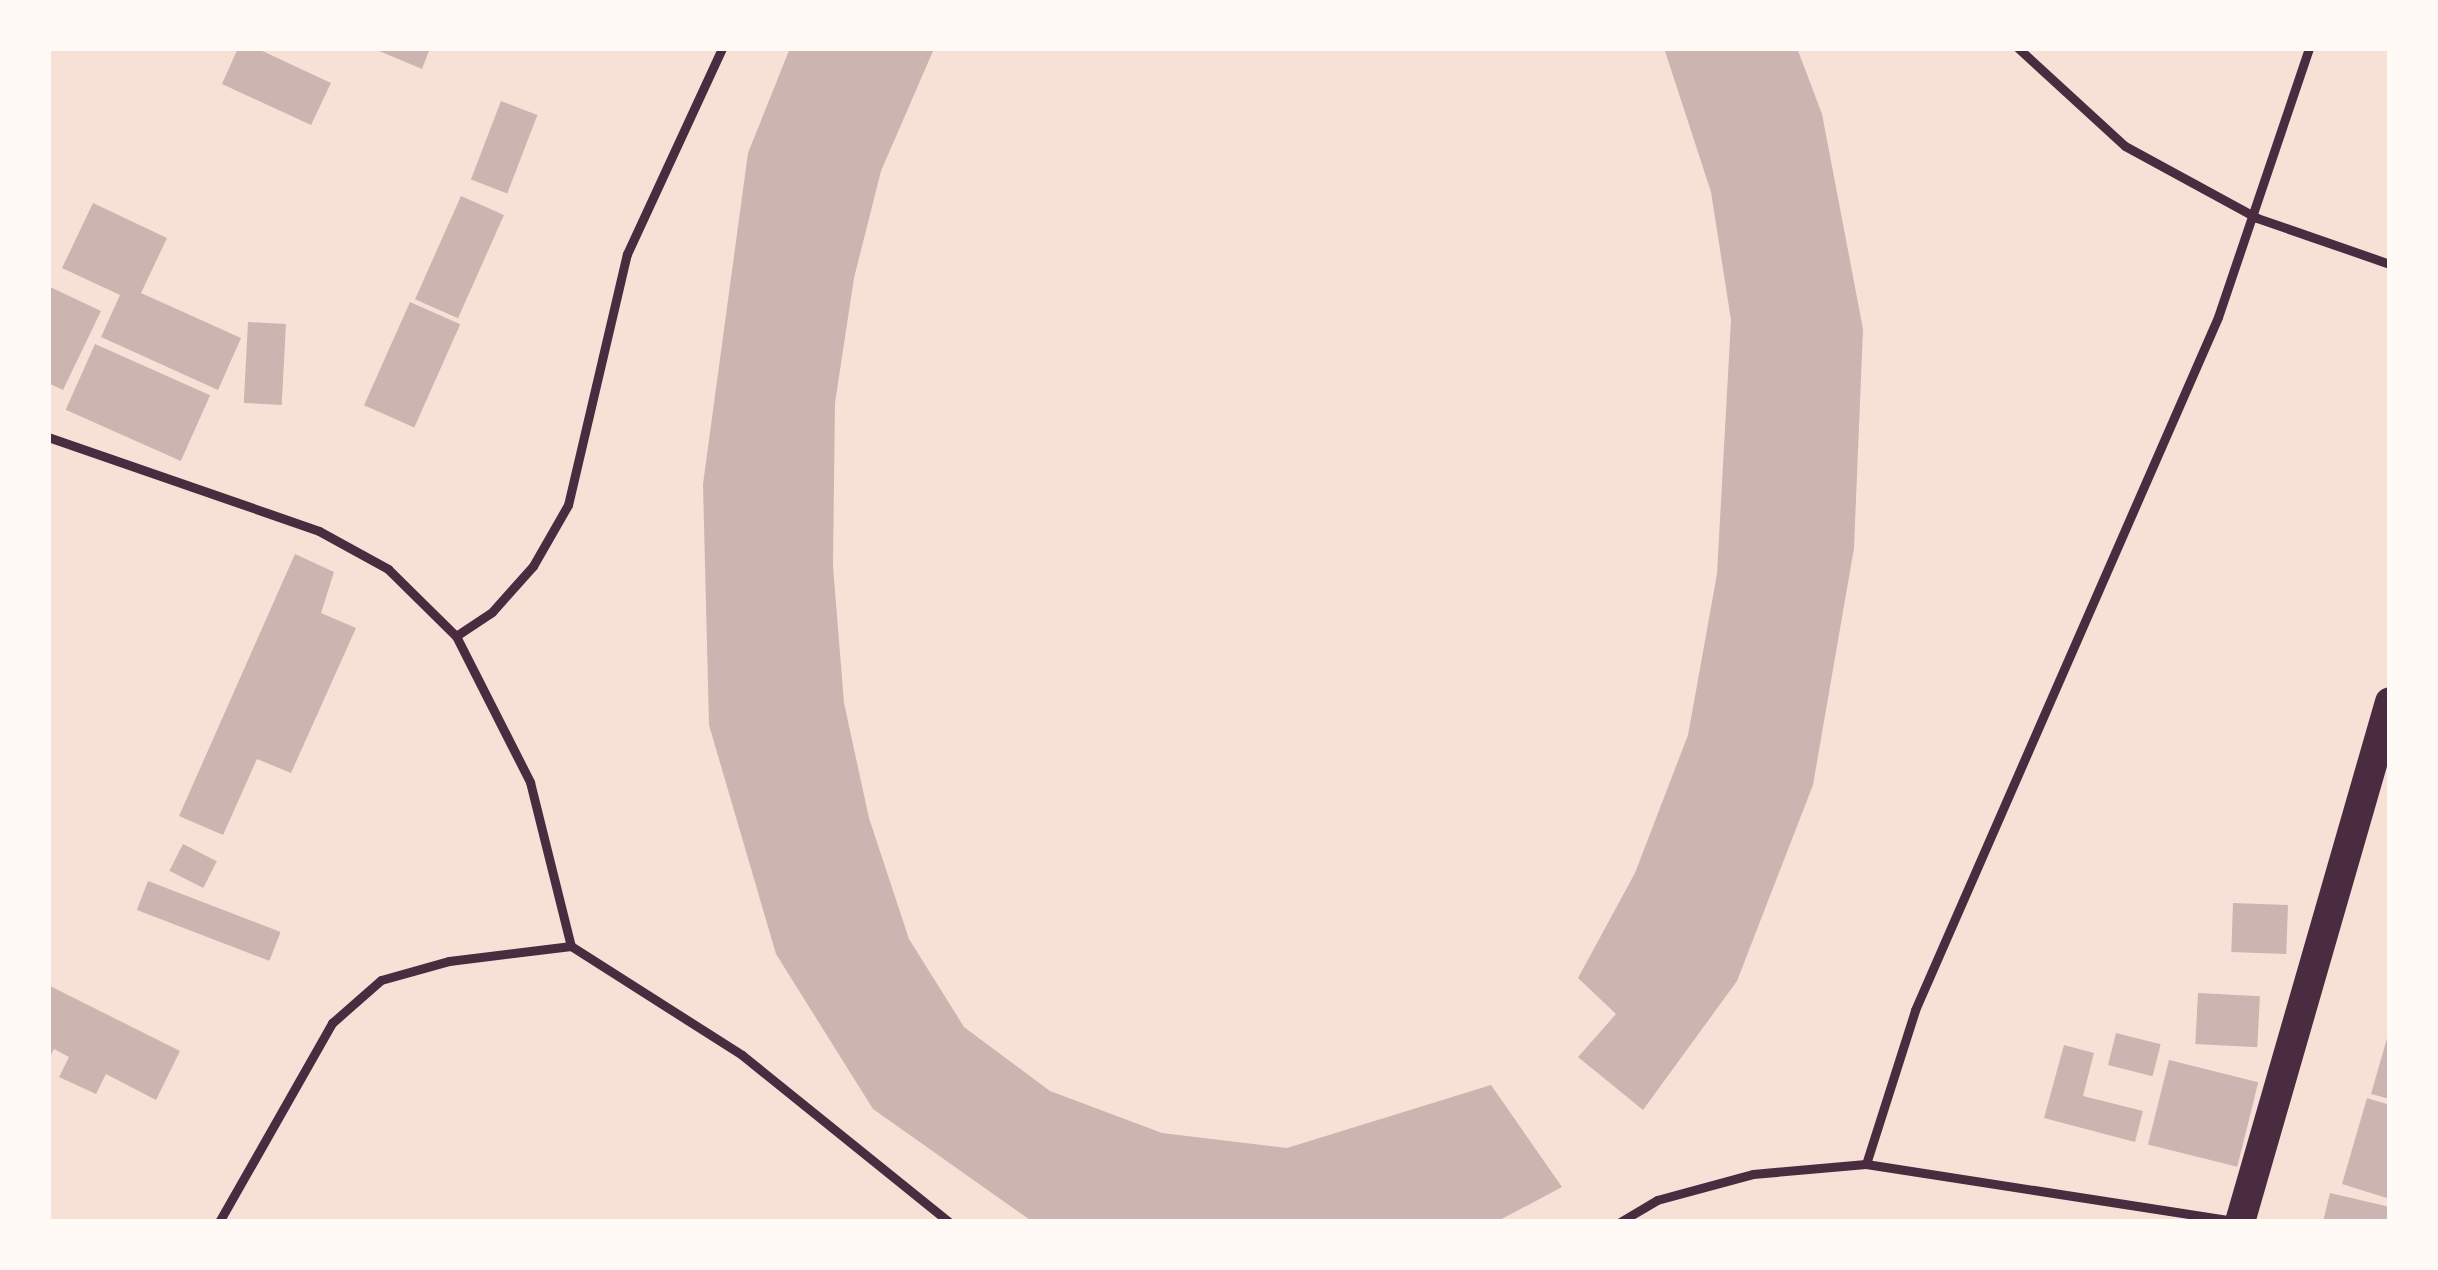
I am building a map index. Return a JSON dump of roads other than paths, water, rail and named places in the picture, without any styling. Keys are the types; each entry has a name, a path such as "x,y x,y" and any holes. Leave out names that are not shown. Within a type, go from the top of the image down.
{"main road":[{"path":"2240,1222 2390,702"}],"lane":[{"path":"456,636 492,612 533,566 568,505 627,254 722,48"},
{"path":"2018,48 2126,146 2257,218 2390,264"},
{"path":"1867,1164 1915,1010 1997,835 2257,218 2309,48"},
{"path":"48,436 319,531 388,569 456,636 530,782 572,946"},
{"path":"219,1222 332,1023 381,980 449,962 572,946 742,1055 949,1222"},
{"path":"1620,1222 1657,1200 1754,1174 1867,1164 2240,1222"}]}
